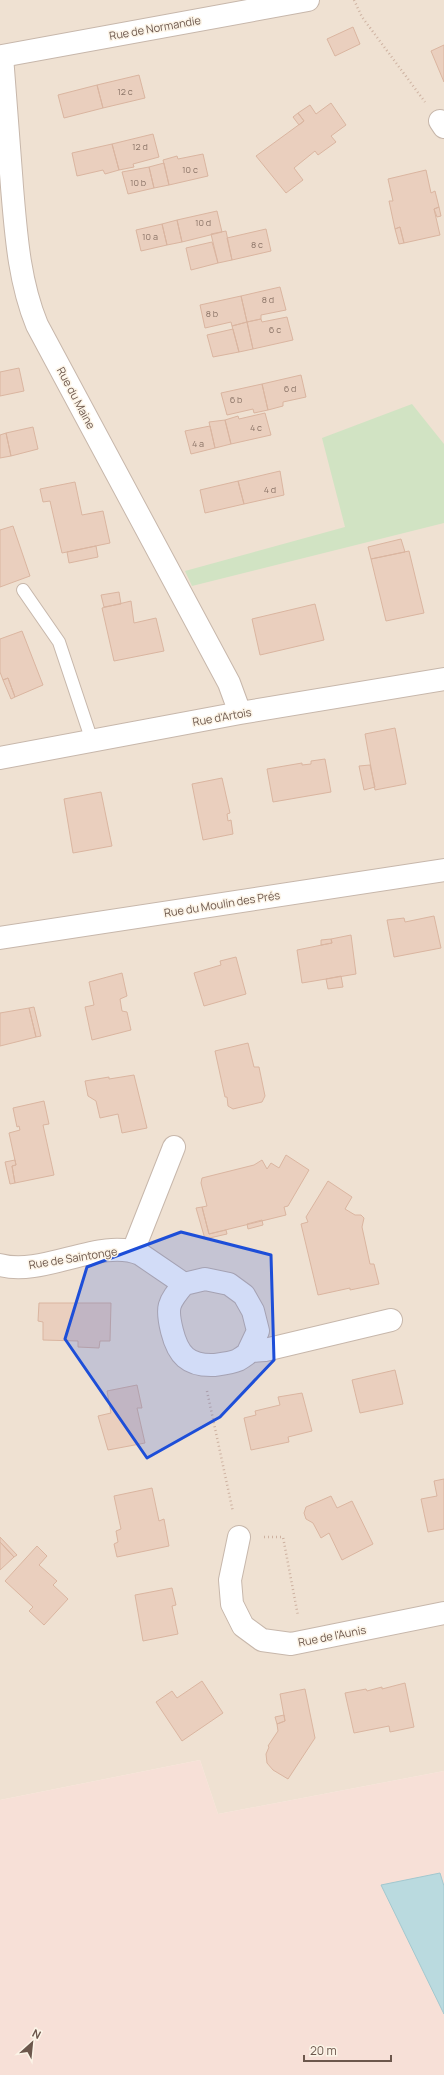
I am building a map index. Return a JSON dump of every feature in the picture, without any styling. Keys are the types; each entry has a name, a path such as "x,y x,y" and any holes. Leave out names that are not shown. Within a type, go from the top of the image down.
{"street":[{"name":"Rue de Normandie","path":"1,55 308,0"},
{"name":"Rue du Maine","path":"1,55 17,241 24,290 31,310 37,325 229,683 240,713"},
{"name":"Rue d'Artois","path":"0,758 240,713 444,679"},
{"name":"Rue du Moulin des Prés","path":"0,938 444,870"},
{"path":"133,1252 174,1147"},
{"name":"Rue de Saintonge","path":"0,1265 28,1267 115,1250 133,1252 184,1284"},
{"path":"205,1279 229,1284 244,1295 253,1311 258,1331 249,1350 237,1360 222,1364 201,1366 189,1360 180,1352 168,1313 172,1298 184,1284 205,1279"},
{"path":"249,1350 265,1350 391,1320"},
{"name":"Rue de l'Aunis","path":"239,1537 230,1580 232,1604 243,1626 262,1640 291,1644 444,1613"}],"lane":[{"path":"23,590 59,642 92,741"}],"path":[{"path":"354,0 362,17 442,124"},
{"path":"201,1366 239,1537 283,1537 299,1621"}],"highlighted area":[{"path":"181,1232 271,1255 274,1360 220,1417 147,1458 65,1339 87,1267"}],"shaded area":[{"path":"0,0 444,0 444,1771 218,1814 200,1760 0,1800"},
{"path":"200,1760 218,1814 444,1771 444,2075 0,2075 0,1800"}],"green space":[{"path":"412,404 444,444 444,523 192,586 185,571 345,527 322,438"}],"water":[{"path":"440,1873 444,1886 444,2014 381,1885"}],"building":[{"path":"353,27 360,44 335,56 327,39"},
{"path":"444,45 444,82 431,51"},
{"path":"139,75 145,98 103,108 97,85"},
{"path":"97,85 103,108 64,118 58,95"},
{"path":"331,103 346,125 331,136 336,142 318,155 315,151 294,168 303,180 286,193 256,156 304,121 298,113 310,105 316,114"},
{"path":"298,113 304,121 299,125 293,117"},
{"path":"153,134 159,157 133,164 134,167 119,170 112,144"},
{"path":"112,144 119,170 105,174 103,170 77,176 72,153"},
{"path":"203,154 208,176 169,185 163,160 177,156 178,159"},
{"path":"164,163 169,185 154,188 149,167"},
{"path":"149,167 154,188 128,194 122,172"},
{"path":"426,170 431,193 435,191 439,207 434,209 440,235 404,243 400,227 395,229 389,201 393,201 388,179"},
{"path":"439,207 441,216 437,217 434,209"},
{"path":"217,211 222,232 182,242 177,220"},
{"path":"177,220 182,242 167,245 162,224"},
{"path":"162,224 167,245 141,251 136,230"},
{"path":"400,227 404,243 399,244 395,229"},
{"path":"266,229 271,251 232,260 227,238"},
{"path":"226,231 232,260 218,263 211,234"},
{"path":"212,242 218,263 191,270 186,248"},
{"path":"280,287 286,310 261,315 261,319 247,322 241,296"},
{"path":"241,296 247,322 232,326 231,322 205,328 200,305"},
{"path":"287,317 293,340 253,349 247,322 261,319 262,322"},
{"path":"247,322 253,349 239,352 232,326"},
{"path":"233,329 239,352 213,357 207,335"},
{"path":"19,368 24,391 0,396 0,372"},
{"path":"301,375 306,397 283,402 283,406 268,410 262,384"},
{"path":"262,384 268,410 254,413 253,409 227,415 221,393"},
{"path":"265,413 271,435 231,444 225,420 238,416 239,419"},
{"path":"225,420 231,444 215,448 209,422"},
{"path":"210,426 215,448 191,454 185,431"},
{"path":"33,427 38,449 11,456 6,433"},
{"path":"6,433 11,456 0,458 0,435"},
{"path":"280,471 284,495 244,504 238,481"},
{"path":"238,481 244,504 205,513 200,490"},
{"path":"75,482 82,515 103,511 110,543 62,553 50,501 43,502 40,489"},
{"path":"13,526 30,576 0,587 0,530"},
{"path":"401,539 405,552 371,559 368,547"},
{"path":"96,546 98,557 69,563 67,552"},
{"path":"409,551 424,613 386,621 371,559"},
{"path":"119,592 121,604 104,607 101,595"},
{"path":"131,601 134,623 156,618 164,651 114,661 102,608"},
{"path":"315,604 324,640 260,655 252,619"},
{"path":"22,631 43,685 15,697 8,678 3,680 0,672 0,639"},
{"path":"8,678 15,697 11,699 3,680"},
{"path":"395,728 406,784 375,790 365,734"},
{"path":"325,759 331,792 273,802 267,769 302,763 302,765 311,764 311,761"},
{"path":"370,765 375,787 364,790 359,766"},
{"path":"222,778 230,813 227,814 228,821 231,820 233,834 203,840 192,784"},
{"path":"101,792 112,846 73,853 64,799"},
{"path":"434,916 441,948 394,957 387,920 404,918 405,922"},
{"path":"351,935 356,974 302,983 297,950 332,943 331,939"},
{"path":"331,939 332,943 321,945 321,940"},
{"path":"236,957 246,994 204,1006 194,973 221,965 220,961"},
{"path":"122,973 127,996 120,999 122,1011 127,1012 131,1030 92,1040 85,1007 94,1005 89,982"},
{"path":"341,976 343,987 328,989 326,979"},
{"path":"34,1007 41,1036 36,1037 29,1008"},
{"path":"29,1008 36,1037 0,1046 0,1013"},
{"path":"248,1043 254,1067 259,1067 265,1096 262,1102 233,1109 228,1106 227,1097 225,1097 215,1051"},
{"path":"134,1075 147,1128 122,1133 118,1114 100,1118 96,1101 88,1096 85,1081"},
{"path":"44,1101 49,1124 43,1125 54,1175 15,1183 12,1166 16,1165 9,1133 20,1130 19,1126 17,1127 13,1108"},
{"path":"286,1155 309,1170 288,1206 284,1207 286,1215 209,1234 202,1207 207,1206 201,1183 202,1178 254,1165 262,1160 267,1169 271,1163 279,1168"},
{"path":"15,1160 16,1165 12,1166 15,1183 10,1184 5,1162"},
{"path":"328,1181 352,1197 345,1209 355,1215 361,1215 364,1218 362,1227 370,1264 374,1264 379,1284 350,1290 350,1288 318,1295 301,1224 308,1222 306,1217"},
{"path":"202,1207 209,1234 226,1230 227,1234 205,1239 196,1208"},
{"path":"262,1220 263,1225 248,1229 247,1224"},
{"path":"39,1303 111,1303 110,1341 100,1341 99,1348 78,1347 78,1341 43,1340 43,1322 38,1321"},
{"path":"395,1370 403,1404 360,1413 352,1380"},
{"path":"137,1385 142,1408 137,1408 145,1443 108,1450 98,1416 111,1413 107,1391"},
{"path":"302,1393 312,1431 288,1437 289,1442 251,1450 244,1418 256,1415 255,1411 280,1405 278,1397"},
{"path":"444,1479 444,1529 428,1532 421,1499 437,1496 434,1481"},
{"path":"152,1488 159,1521 164,1519 169,1546 117,1557 114,1544 118,1542 116,1531 121,1529 114,1496"},
{"path":"331,1496 337,1508 352,1501 373,1544 342,1560 329,1533 321,1538 313,1523 306,1519 304,1513 306,1507"},
{"path":"0,1537 17,1555 14,1557 0,1542"},
{"path":"0,1542 14,1557 0,1570"},
{"path":"37,1546 47,1556 39,1565 57,1581 53,1585 68,1599 44,1625 29,1611 33,1607 5,1581"},
{"path":"172,1588 176,1605 172,1606 178,1634 143,1641 135,1595"},
{"path":"202,1681 223,1713 182,1741 156,1702 172,1691 177,1698"},
{"path":"405,1683 414,1727 390,1732 389,1726 354,1733 345,1693 366,1689 367,1691 382,1687 382,1689"},
{"path":"305,1689 315,1738 288,1779 273,1770 267,1763 266,1754 269,1747 268,1746 278,1731 277,1724 285,1721 280,1694"},
{"path":"284,1715 285,1721 277,1724 275,1717"}]}
